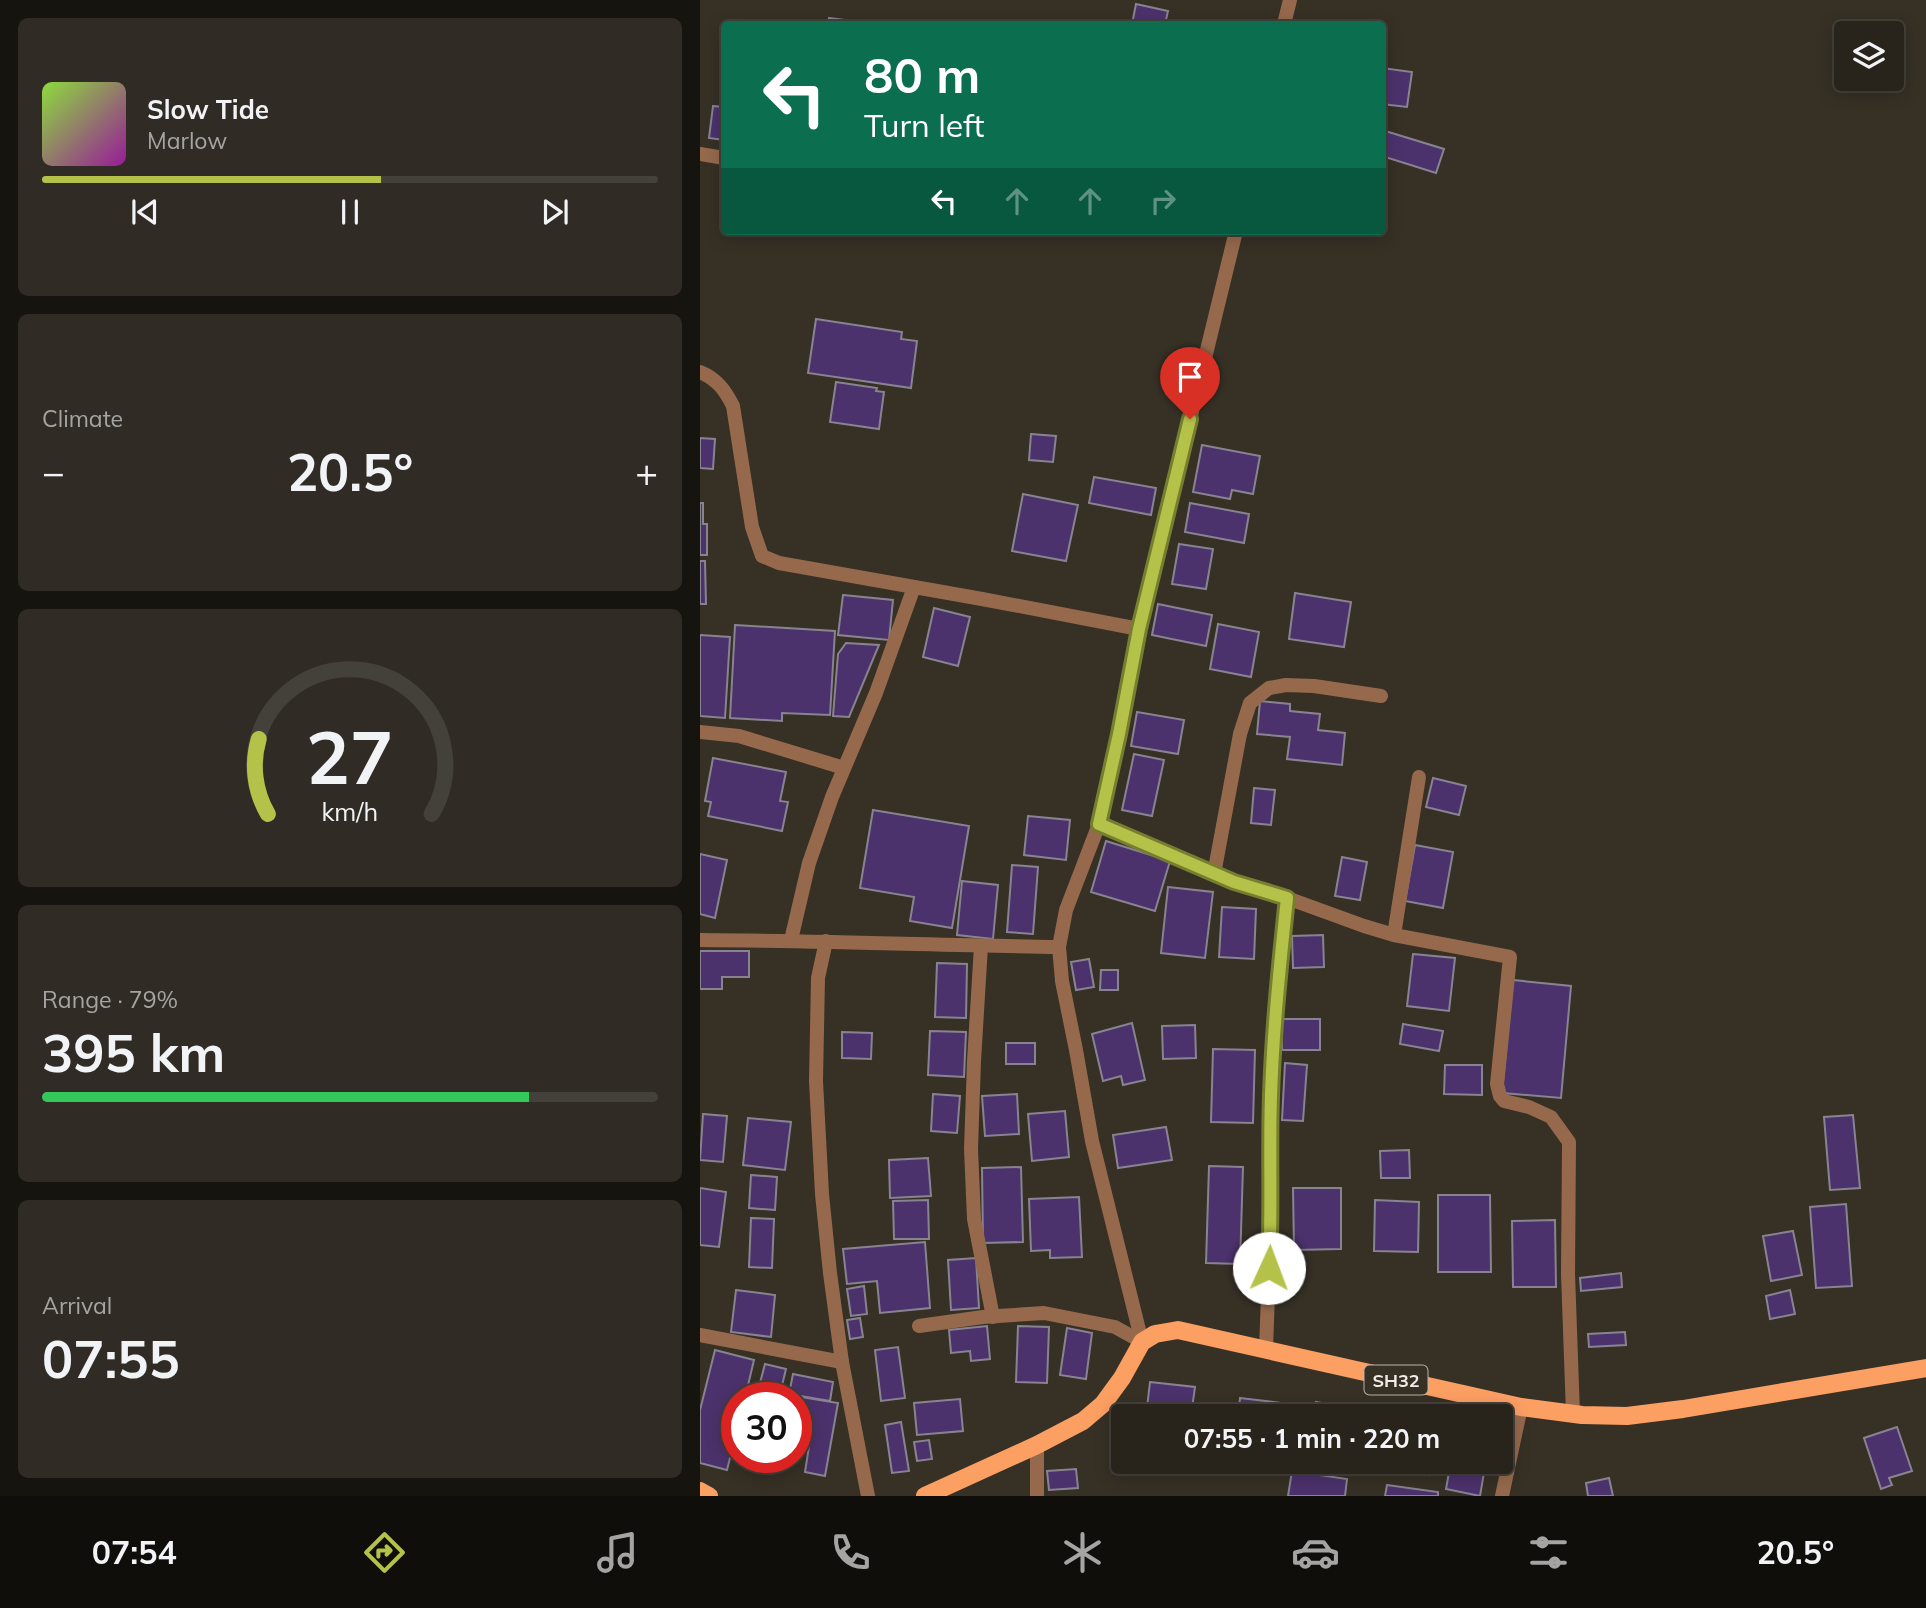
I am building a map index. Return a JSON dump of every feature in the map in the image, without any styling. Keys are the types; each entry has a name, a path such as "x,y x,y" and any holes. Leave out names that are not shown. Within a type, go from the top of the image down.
{"main road":[{"name":"SH32","path":"1142,1342 1155,1334 1178,1330 1521,1407 1573,1414 1627,1416 1926,1368"},
{"path":"925,1496 1037,1445 1083,1420 1102,1404 1122,1378 1142,1342"},
{"path":"700,1491 709,1496"}],"street":[{"path":"1285,21 1290,0"},
{"path":"700,153 721,157"},
{"path":"1142,1342 1092,1141 1062,981 1059,947 1066,910 1099,824 1139,629 1235,235"},
{"path":"700,372 711,377 725,390 733,406 752,527 762,556 779,564 1139,629"},
{"path":"791,940 808,863 876,693 914,587"},
{"path":"1214,874 1240,734 1250,702 1269,688 1286,685 1314,686 1381,696"},
{"path":"700,732 739,736 844,768"},
{"path":"1394,936 1419,777"},
{"path":"1099,824 1234,882 1394,936 1510,957 1497,1084 1500,1096 1508,1103 1529,1107 1550,1117 1569,1142 1568,1274 1573,1414"},
{"path":"1266,1349 1274,1023 1287,898"},
{"path":"700,940 1059,947"},
{"path":"826,941 818,978 816,1081 822,1194 842,1362 868,1496"},
{"path":"981,946 971,1149 974,1219 993,1317"},
{"path":"919,1325 1044,1313 1115,1326 1142,1342"},
{"path":"700,1335 842,1362"},
{"path":"1502,1496 1521,1407"},
{"path":"1037,1445 1037,1496"}],"building":[{"path":"1136,4 1168,11 1166,21 1133,21"},
{"path":"829,18 852,21 828,21"},
{"path":"1386,69 1412,72 1407,107 1386,104"},
{"path":"713,106 721,107 721,140 709,138"},
{"path":"1386,131 1444,149 1436,173 1386,157"},
{"path":"816,319 902,332 901,339 917,341 911,388 808,373"},
{"path":"836,382 877,388 876,391 884,392 879,429 830,422"},
{"path":"1031,434 1056,436 1053,462 1029,460"},
{"path":"700,438 715,439 713,469 700,468"},
{"path":"1202,445 1260,456 1253,494 1232,490 1230,499 1193,492"},
{"path":"1094,477 1156,488 1151,515 1089,503"},
{"path":"1023,494 1078,505 1066,561 1012,551"},
{"path":"700,503 703,503 703,524 707,524 707,555 700,555"},
{"path":"1190,503 1249,514 1244,543 1185,532"},
{"path":"1179,544 1213,549 1206,589 1172,584"},
{"path":"700,561 705,561 706,604 700,604"},
{"path":"1295,593 1351,602 1344,647 1289,639"},
{"path":"843,595 893,600 889,640 838,635"},
{"path":"1158,604 1212,615 1206,646 1152,635"},
{"path":"934,608 970,617 958,666 923,657"},
{"path":"1218,624 1259,632 1251,677 1210,669"},
{"path":"735,625 835,631 830,715 782,713 782,721 730,718"},
{"path":"700,635 730,637 725,718 700,716"},
{"path":"846,643 879,645 849,717 833,716 838,654"},
{"path":"1260,701 1290,704 1290,711 1320,714 1318,730 1345,733 1342,765 1287,759 1290,737 1257,734"},
{"path":"1137,712 1184,720 1178,754 1131,746"},
{"path":"1134,754 1164,760 1152,816 1122,810"},
{"path":"713,758 786,772 780,801 788,802 782,831 708,816 711,802 705,801"},
{"path":"1433,778 1466,786 1459,815 1426,807"},
{"path":"1254,788 1275,790 1271,825 1251,823"},
{"path":"873,810 969,826 952,928 910,921 914,897 860,888"},
{"path":"1028,816 1070,820 1066,860 1024,855"},
{"path":"1106,841 1170,861 1155,911 1091,892"},
{"path":"1415,845 1453,852 1443,908 1405,901"},
{"path":"700,854 727,860 715,918 700,914"},
{"path":"1342,857 1367,862 1360,900 1335,896"},
{"path":"1012,865 1038,867 1033,934 1007,932"},
{"path":"962,881 998,885 993,939 957,935"},
{"path":"1168,887 1213,892 1205,958 1161,953"},
{"path":"1222,907 1256,909 1254,959 1219,957"},
{"path":"1323,935 1324,967 1293,968 1292,936"},
{"path":"700,951 749,951 749,977 722,977 722,989 700,989"},
{"path":"1413,954 1455,958 1449,1011 1407,1006"},
{"path":"1089,959 1094,987 1076,990 1071,962"},
{"path":"937,963 967,964 966,1018 935,1017"},
{"path":"1101,970 1118,970 1118,990 1100,990"},
{"path":"1513,980 1571,986 1561,1098 1502,1093"},
{"path":"1281,1019 1320,1019 1320,1050 1282,1050"},
{"path":"1132,1023 1145,1080 1123,1085 1121,1076 1103,1081 1092,1034"},
{"path":"1403,1024 1443,1031 1439,1051 1400,1044"},
{"path":"1195,1025 1196,1058 1163,1059 1162,1026"},
{"path":"930,1031 966,1032 964,1077 928,1075"},
{"path":"842,1032 872,1033 871,1059 842,1058"},
{"path":"1006,1043 1035,1043 1035,1064 1006,1064"},
{"path":"1213,1049 1255,1050 1253,1123 1211,1122"},
{"path":"1285,1063 1307,1065 1303,1121 1282,1120"},
{"path":"1445,1065 1482,1065 1482,1095 1444,1094"},
{"path":"933,1094 960,1096 957,1133 931,1131"},
{"path":"1017,1094 1019,1134 985,1136 982,1096"},
{"path":"1065,1111 1069,1157 1032,1161 1028,1114"},
{"path":"703,1114 727,1116 723,1162 700,1160"},
{"path":"1853,1115 1860,1188 1830,1190 1824,1117"},
{"path":"748,1118 791,1122 785,1170 743,1165"},
{"path":"1166,1127 1172,1160 1118,1168 1113,1135"},
{"path":"1409,1150 1410,1178 1381,1178 1380,1151"},
{"path":"928,1158 931,1196 890,1198 889,1160"},
{"path":"1209,1166 1243,1167 1240,1264 1206,1263"},
{"path":"1021,1167 1023,1242 983,1243 982,1168"},
{"path":"751,1175 777,1177 775,1210 749,1208"},
{"path":"700,1188 726,1192 719,1247 700,1245"},
{"path":"1293,1188 1341,1188 1341,1249 1294,1250"},
{"path":"1438,1195 1490,1195 1491,1272 1438,1272"},
{"path":"1079,1197 1082,1257 1050,1258 1050,1250 1031,1251 1029,1199"},
{"path":"928,1200 929,1239 894,1239 893,1201"},
{"path":"1375,1200 1419,1202 1418,1252 1374,1251"},
{"path":"1846,1204 1852,1286 1816,1288 1810,1207"},
{"path":"751,1218 774,1219 772,1268 749,1267"},
{"path":"1555,1220 1556,1287 1513,1287 1512,1221"},
{"path":"1793,1231 1802,1275 1771,1281 1763,1236"},
{"path":"925,1242 930,1308 880,1313 877,1281 847,1284 843,1249"},
{"path":"976,1258 979,1308 951,1310 948,1260"},
{"path":"1621,1273 1622,1287 1581,1291 1580,1278"},
{"path":"864,1286 867,1314 851,1316 847,1289"},
{"path":"736,1290 775,1295 771,1337 731,1332"},
{"path":"1790,1290 1795,1314 1770,1319 1766,1296"},
{"path":"860,1318 863,1337 850,1339 847,1320"},
{"path":"987,1326 990,1359 971,1361 970,1351 951,1353 949,1330"},
{"path":"1018,1326 1049,1327 1047,1383 1016,1382"},
{"path":"1067,1328 1092,1333 1086,1379 1060,1375"},
{"path":"1625,1332 1626,1345 1589,1347 1588,1334"},
{"path":"898,1347 905,1398 881,1401 875,1350"},
{"path":"715,1350 754,1360 749,1382 721,1382 721,1468 700,1463 700,1410"},
{"path":"765,1364 786,1369 783,1382 760,1382"},
{"path":"793,1374 833,1382 830,1401 812,1398 812,1382 791,1382"},
{"path":"1150,1382 1195,1387 1193,1404 1147,1404"},
{"path":"1240,1398 1282,1403 1282,1404 1239,1404"},
{"path":"812,1399 838,1403 825,1476 810,1473"},
{"path":"960,1399 963,1431 917,1435 914,1403"},
{"path":"901,1422 909,1471 892,1473 885,1425"},
{"path":"1897,1427 1912,1471 1889,1478 1892,1485 1881,1489 1864,1438"},
{"path":"929,1440 932,1459 917,1461 914,1442"},
{"path":"1076,1469 1078,1488 1049,1490 1047,1471"},
{"path":"1292,1474 1347,1479 1345,1496 1288,1496"},
{"path":"1449,1474 1484,1474 1480,1496 1446,1489"},
{"path":"1609,1478 1613,1496 1588,1496 1586,1483"},
{"path":"1387,1485 1438,1492 1438,1496 1385,1496"}],"route":[{"path":"1190,419 1139,629 1099,824 1234,882 1287,898 1274,1023 1269,1268"}]}
